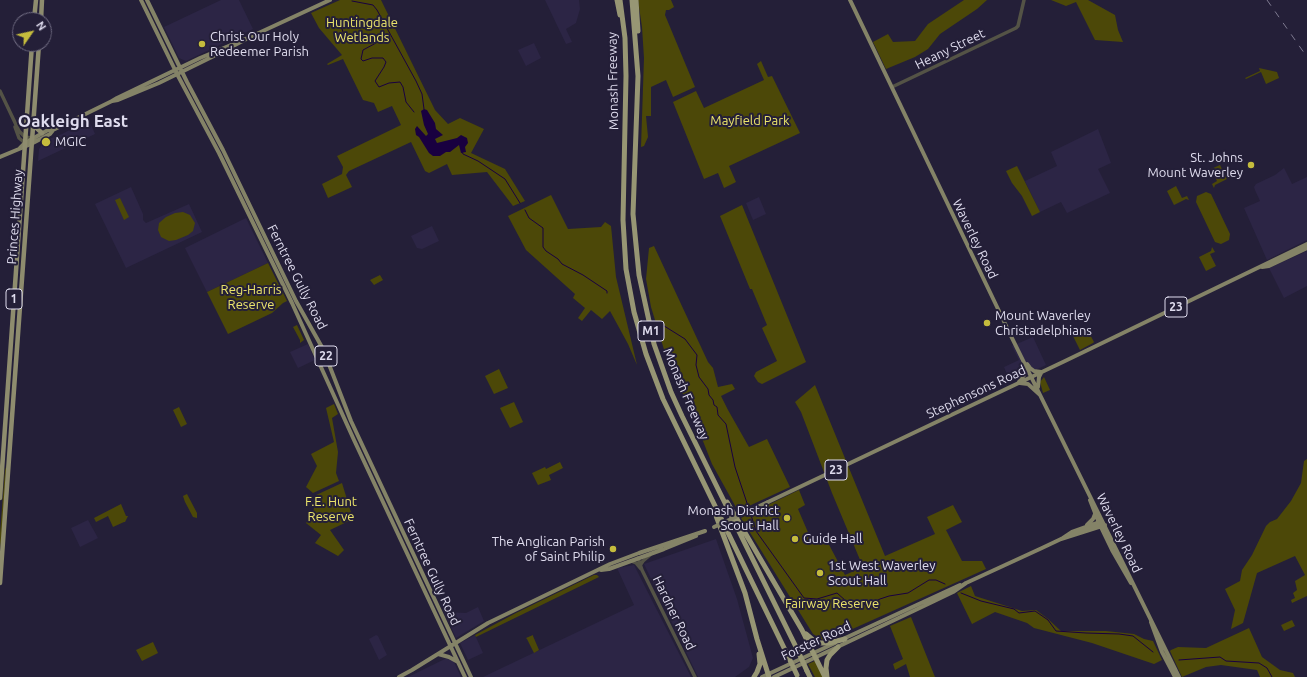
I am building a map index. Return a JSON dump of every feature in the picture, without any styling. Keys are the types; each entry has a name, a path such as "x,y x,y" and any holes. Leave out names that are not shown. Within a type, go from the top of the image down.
{"highway":[{"path":"35,12 36,0"},
{"path":"41,12 42,0"},
{"path":"617,0 625,38"},
{"name":"Monash Freeway","path":"620,0 625,38 626,98 623,220 626,268 634,312 646,354 663,399 701,480 798,676"},
{"name":"Monash Freeway","path":"632,0 638,76 633,214 639,275 646,314 660,364 676,404 810,677"},
{"path":"636,0 639,39 638,76"},
{"name":"Princes Highway","path":"0,498 23,146 31,52"},
{"name":"Princes Highway","path":"0,583 38,52"},
{"path":"33,125 42,133"},
{"path":"709,472 802,630 826,677"},
{"path":"701,480 745,592 757,639 769,676"},
{"path":"802,630 810,638 820,643 829,643 845,639"},
{"path":"754,677 760,664 757,639"},
{"path":"826,677 827,660 838,647"}],"main road":[{"name":"Ferntree Gully Road","path":"141,0 176,72 219,153 292,303 336,403 452,645 471,677"},
{"name":"Ferntree Gully Road","path":"147,0 181,70 223,150 296,301 323,349 351,421 465,677"},
{"path":"32,141 48,130 55,129 116,98 220,53 250,37 330,0"},
{"name":"Waverley Road","path":"850,0 1114,549 1150,618 1152,629 1179,677"},
{"path":"0,158 32,141 50,134 55,129"},
{"name":"Stephensons Road","path":"1269,264 1307,244"},
{"name":"Stephensons Road","path":"598,570 609,569 689,540 705,531 1041,373 1254,269 1307,248"},
{"path":"1022,358 1030,368 1041,373 1039,377 1038,389"},
{"path":"1017,384 1024,375 1025,364"},
{"path":"1017,384 1028,384 1042,397"},
{"name":"Waverley Road","path":"1085,486 1095,514 1102,524 1106,537 1114,549"},
{"path":"1084,527 1093,519 1095,514"},
{"name":"Forster Road","path":"1061,539 1067,534 1084,527 1102,524"},
{"name":"Forster Road","path":"774,677 845,639 953,592 966,583 1061,539 1102,524"},
{"path":"1089,530 1098,531 1106,537"},
{"name":"Stephensons Road","path":"452,645 488,623 598,570 632,555 705,531"},
{"path":"632,555 638,558"},
{"name":"Forster Road","path":"762,677 769,676 815,655 838,647 925,603"},
{"name":"23","path":"399,677 452,645"},
{"name":"Waverley Road","path":"1163,650 1174,677"},
{"path":"438,654 449,657 458,662"}],"street":[{"name":"Heany Street","path":"892,87 1016,28 1018,26 1024,0"},
{"path":"0,91 23,146"},
{"path":"15,124 25,137 32,141"},
{"path":"641,564 651,554"},
{"name":"Hardner Road","path":"638,558 642,570 695,677"},
{"path":"630,561 636,563 642,570"}],"shaded area":[{"path":"221,0 239,0 253,29 186,61 179,58 164,27"},
{"path":"545,0 579,0 580,9 576,23 566,29 572,42 566,44"},
{"path":"534,43 541,58 526,66 518,50"},
{"path":"424,109 427,110 435,123 436,129 443,135 435,139 437,143 457,138 461,135 467,138 468,143 465,147 466,152 461,153 459,145 450,152 446,152 440,156 433,156 429,153 419,137 416,135 415,129 417,126 426,136 428,134 424,125 421,111"},
{"path":"89,120 95,134 38,161 39,149 44,141 62,134"},
{"path":"1098,129 1111,163 1098,169 1110,193 1067,213 1061,202 1040,212 1025,181 1057,166 1051,152"},
{"path":"1284,168 1292,184 1307,177 1307,240 1267,260 1244,208 1260,201 1254,187 1256,184 1275,175"},
{"path":"131,187 143,214 143,220 146,223 189,204 202,232 126,268 95,204"},
{"path":"759,197 766,214 753,220 746,203"},
{"path":"246,218 268,263 207,292 185,248"},
{"path":"432,226 439,241 422,249 417,248 411,236"},
{"path":"1307,251 1307,286 1284,298 1269,268"},
{"path":"1033,337 1046,365 1010,382 1004,367 1019,360 1012,346"},
{"path":"308,344 315,360 298,368 290,352"},
{"path":"88,520 98,538 80,547 71,528"},
{"path":"716,539 737,599 753,658 749,667 735,677 698,677 644,564"},
{"path":"634,565 691,677 483,677 634,605 617,568"},
{"path":"478,607 484,621 456,638 444,612 466,613"},
{"path":"376,635 378,636 387,655 379,660 369,639"},
{"path":"475,635 483,653 468,660 460,643"},
{"path":"451,656 461,677 408,677"}],"green space":[{"name":"Huntingdale Wetlands","path":"340,0 381,0 435,110 448,124 460,118 484,129 471,153 505,169 525,201 513,206 487,172 452,175 447,164 429,173 425,171 411,142 349,171 346,175 352,187 328,198 322,184 342,174 343,167 337,156 401,125 392,106 378,112 374,103 363,100 343,59 328,65 327,64 342,55 319,28 311,13"},
{"path":"638,0 671,0 674,7 666,10 665,15 695,87 673,97 666,80 651,87 651,116 646,116 648,137 644,146 641,147 644,58 642,27"},
{"path":"964,0 987,0 977,9 940,34 928,49 915,57 886,69 873,42 888,34 893,42 915,41 928,24"},
{"path":"1051,0 1088,0 1115,15 1118,30 1123,42 1095,40 1076,2 1066,6"},
{"name":"Mayfield Park","path":"761,61 768,77 772,76 800,133 729,166 736,182 724,188 718,173 704,179 673,102 696,91 704,108 764,80 757,64"},
{"path":"1259,68 1277,72 1279,78 1266,84 1261,72 1246,79 1245,78 1260,71"},
{"path":"1220,165 1227,179 1215,185 1214,188 1212,184 1217,181 1211,169"},
{"path":"1017,166 1040,212 1032,216 1022,196 1012,183 1006,171"},
{"path":"1176,186 1182,198 1187,196 1189,200 1186,199 1174,205 1167,191"},
{"path":"1206,192 1211,194 1230,234 1229,240 1221,244 1215,242 1196,202 1197,196"},
{"path":"551,195 568,229 601,227 605,222 611,226 616,277 637,365 628,344 610,311 602,319 591,310 582,321 578,318 585,308 573,298 575,294 526,250 508,216"},
{"path":"120,198 129,217 124,220 115,200"},
{"path":"742,205 806,362 762,384 758,382 754,376 756,372 777,361 762,328 767,325 752,289 750,289 720,216"},
{"path":"183,212 190,215 195,223 193,231 176,240 169,241 161,237 158,230 159,223 166,217 175,213"},
{"path":"654,246 708,362 713,368 718,387 732,384 735,389 721,396 728,410 749,447 767,439 790,487 738,511 712,464 690,408 670,369 651,307 646,279 649,248"},
{"path":"1212,247 1215,252 1210,254 1216,266 1206,271 1199,257 1211,251"},
{"name":"Reg-Harris Reserve","path":"268,263 287,301 272,313 228,334 207,292"},
{"path":"380,275 383,280 374,285 370,280"},
{"path":"297,325 304,340 300,343 300,340 293,327"},
{"path":"1088,331 1094,342 1080,350 1072,334 1080,335"},
{"path":"499,369 508,388 494,394 485,376"},
{"path":"1044,377 1050,390 1043,393 1040,382"},
{"name":"Fairway Reserve","path":"815,385 885,556 935,534 927,517 953,505 962,522 946,530 962,561 982,561 986,569 828,640 823,640 813,634 741,518 799,490 805,505 798,509 813,544 826,539 845,575 863,567 832,493 801,412 795,402"},
{"path":"514,402 523,422 510,428 500,408"},
{"name":"F.E. Hunt Reserve","path":"334,404 338,414 332,418 338,452 336,473 339,481 313,493 306,487 317,466 311,454 334,442 326,408"},
{"path":"179,407 187,424 181,427 173,410"},
{"path":"1307,459 1307,596 1292,603 1291,600 1295,598 1293,593 1297,590 1295,581 1305,575 1295,556 1257,573 1243,623 1231,629 1235,610 1225,589 1240,581 1242,570 1252,555 1266,526 1270,522 1277,519 1291,501 1301,483 1304,461"},
{"path":"560,462 563,468 549,475 551,480 538,485 532,473 545,467 546,469"},
{"path":"7,464 2,534 0,549 5,470"},
{"name":"F.E. Hunt Reserve","path":"342,483 353,519 330,530 344,550 338,556 315,543 321,535 306,523 312,516 314,496"},
{"path":"187,494 197,513 197,518 193,517 185,502 183,496"},
{"path":"121,504 126,516 128,516 125,522 113,527 108,516 96,522 94,518"},
{"path":"594,575 599,577 476,637 475,635 516,613"},
{"path":"971,586 975,596 1022,611 1036,610 1061,631 1106,631 1134,634 1144,639 1153,641 1162,660 1154,664 1092,643 1034,628 1027,623 995,612 972,624 957,593"},
{"path":"911,617 935,677 910,677 906,664 895,670 893,664 903,659 890,626"},
{"path":"1292,620 1295,626 1284,631 1281,625"},
{"path":"1249,628 1262,657 1280,670 1293,673 1295,677 1260,677 1257,670 1221,665 1206,667 1182,677 1170,651 1171,650 1178,647 1206,648"},
{"path":"533,635 539,650 534,653 526,638"},
{"path":"153,642 158,653 142,661 136,650"},
{"path":"815,661 823,677 815,677 808,664"}],"waterway":[{"path":"352,1 373,5 377,10 416,81 422,94 424,109"},
{"path":"356,15 354,21 340,23 344,35 355,38 367,36 374,38 376,43 363,50 361,59 363,61 372,58 383,58 386,62 375,81 379,87 389,83 400,82 403,87 406,102 414,112"},
{"path":"462,152 505,179 520,203"},
{"path":"525,210 529,218 543,228 543,247 546,251 558,259 562,264 583,275 607,291 607,293"},
{"path":"661,324 685,339 697,355 696,365 699,377 708,389 709,395 713,400 714,405 717,407 718,415 726,424 735,467 749,509"},
{"path":"750,512 756,531 804,598 817,599 837,593 846,601 852,604 861,605 872,603 889,596 908,593 929,580 936,580 945,584"},
{"path":"961,593 981,601 1014,609 1019,613 1035,611 1048,620 1056,631 1133,636 1153,652"},
{"path":"1179,660 1220,657 1226,661 1259,663 1267,668 1272,677"}],"railway":[{"path":"1267,0 1307,57"}],"place":[{"name":"Christ Our Holy Redeemer Parish","path":"202,44"},
{"name":"MGIC","path":"46,142"},
{"name":"St. Johns Mount Waverley","path":"1251,165"},
{"name":"Mount Waverley Christadelphians","path":"987,323"},
{"name":"Monash District Scout Hall","path":"787,518"},
{"name":"Guide Hall","path":"795,539"},
{"name":"The Anglican Parish of Saint Philip","path":"613,549"},
{"name":"1st West Waverley Scout Hall","path":"820,573"}],"district":[{"name":"Oakleigh East","path":"73,121"}]}
